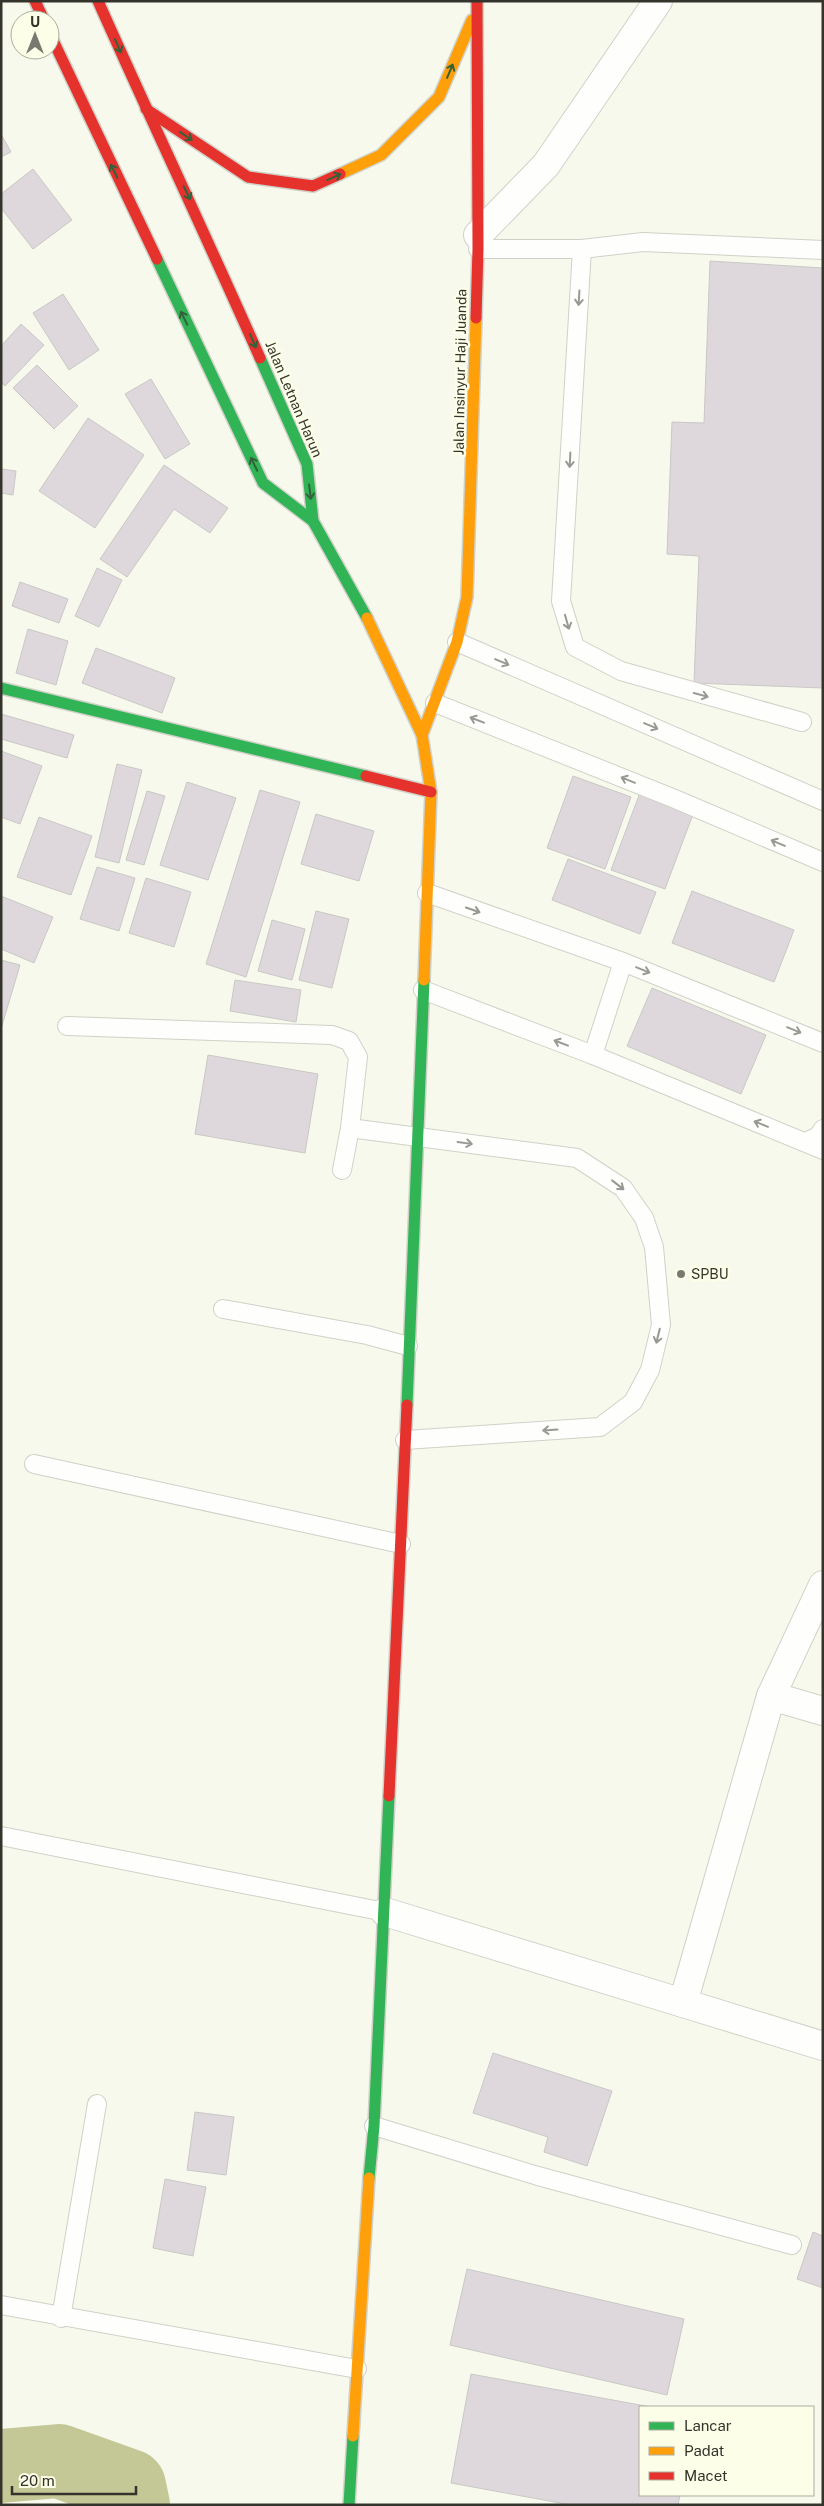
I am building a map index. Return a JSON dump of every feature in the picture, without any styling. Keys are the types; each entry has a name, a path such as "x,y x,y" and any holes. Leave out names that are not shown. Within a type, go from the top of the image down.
{"main road":[{"name":"Jalan Letnan Harun","path":"98,1 146,109 189,197 306,464 313,521"},
{"path":"146,109 248,177 313,186 382,155 439,97 477,6"},
{"name":"Jalan Insinyur Haji Juanda","path":"422,735 457,642 467,597 470,554 478,242 477,6"},
{"path":"60,55 263,483 313,521 376,636 422,735 430,792 385,1912 374,2126 370,2154 349,2505"},
{"path":"1,688 430,792"}],"street":[{"path":"478,242 546,165 658,1"},
{"path":"683,2003 771,1696 823,1585"},
{"path":"771,1696 823,1711"},
{"path":"385,1912 823,2046"}],"lane":[{"path":"478,242 582,249 643,242 823,250"},
{"path":"582,249 561,601 575,647 621,671 802,722"},
{"path":"457,642 823,801"},
{"path":"435,703 675,799 823,862"},
{"path":"798,789 823,791"},
{"path":"427,893 623,962 823,1043"},
{"path":"593,1055 623,962"},
{"path":"423,990 593,1055 823,1150"},
{"path":"67,1026 332,1035 349,1041 358,1056 350,1128 342,1170"},
{"path":"350,1128 577,1158 623,1188 644,1218 654,1247 661,1325 650,1370 633,1402 600,1427 405,1440"},
{"path":"806,1142 818,1136 823,1129"},
{"path":"223,1309 366,1335 408,1346"},
{"path":"34,1464 401,1544"},
{"path":"1,1836 385,1912"},
{"path":"61,2318 97,2104"},
{"path":"374,2126 538,2176 792,2245"},
{"path":"1,2305 61,2318 357,2370"}],"building":[{"path":"1,134 11,152 1,157"},
{"path":"33,169 72,220 33,249 1,208 1,194"},
{"path":"710,261 823,268 823,688 694,683 699,556 667,554 672,422 704,423"},
{"path":"63,294 99,350 69,370 33,313"},
{"path":"21,324 44,345 5,386 1,382 1,346"},
{"path":"37,365 78,406 54,429 13,388"},
{"path":"151,379 190,444 165,459 125,394"},
{"path":"88,418 144,455 95,528 39,491"},
{"path":"164,465 228,508 210,533 174,509 127,577 100,559"},
{"path":"1,469 16,471 13,495 1,493"},
{"path":"97,568 122,580 99,627 75,616"},
{"path":"20,582 68,599 59,623 12,606"},
{"path":"28,629 68,641 56,685 16,673"},
{"path":"96,648 175,678 162,713 82,683"},
{"path":"1,714 74,735 67,758 1,739"},
{"path":"1,751 42,766 20,824 1,817"},
{"path":"117,764 142,770 119,863 95,857"},
{"path":"573,776 631,797 605,869 547,848"},
{"path":"187,782 236,798 208,880 160,865"},
{"path":"260,790 300,802 246,977 206,964"},
{"path":"641,790 695,809 665,889 611,870"},
{"path":"147,791 165,796 144,865 126,860"},
{"path":"316,814 374,831 359,881 301,864"},
{"path":"39,817 92,836 71,895 17,877"},
{"path":"568,859 656,892 640,934 552,900"},
{"path":"97,867 135,878 119,931 80,919"},
{"path":"146,878 191,892 174,947 129,933"},
{"path":"692,891 794,930 774,982 672,943"},
{"path":"1,896 53,917 34,963 1,949"},
{"path":"316,911 349,919 332,988 299,980"},
{"path":"272,920 305,929 292,980 258,971"},
{"path":"1,960 20,965 1,1029"},
{"path":"235,980 301,990 296,1022 230,1011"},
{"path":"652,988 766,1035 741,1094 627,1046"},
{"path":"208,1055 318,1074 305,1153 195,1134"},
{"path":"493,2053 612,2091 587,2166 544,2152 548,2137 473,2113"},
{"path":"195,2112 234,2117 226,2175 187,2170"},
{"path":"165,2179 206,2187 193,2256 153,2248"},
{"path":"813,2232 823,2236 823,2288 797,2279"},
{"path":"467,2269 684,2319 667,2395 450,2345"},
{"path":"471,2374 646,2406 639,2406 639,2496 680,2496 678,2505 571,2505 451,2483"}],"waterway":[{"path":"1,2466 59,2461 129,2486 133,2505"}],"traffic: fast":[{"path":"157,259 263,483 313,521"},
{"path":"260,358 307,464 313,521 367,618"},
{"path":"1,688 366,776"},
{"path":"407,1405 424,980"},
{"path":"369,2178 374,2126 389,1796"},
{"path":"349,2505 353,2436"}],"traffic: slow":[{"path":"340,174 381,155 439,97 472,20"},
{"path":"422,735 457,642 467,597 476,318"},
{"path":"367,618 422,735 431,792 424,980"},
{"path":"353,2436 369,2178"}],"traffic: jam":[{"path":"35,1 39,10"},
{"path":"98,1 260,358"},
{"path":"476,318 478,249 477,1"},
{"path":"60,55 157,259"},
{"path":"146,109 248,177 313,186 340,174"},
{"path":"366,776 431,792"},
{"path":"389,1796 407,1405"}],"place":[{"name":"SPBU","path":"681,1274"}]}
